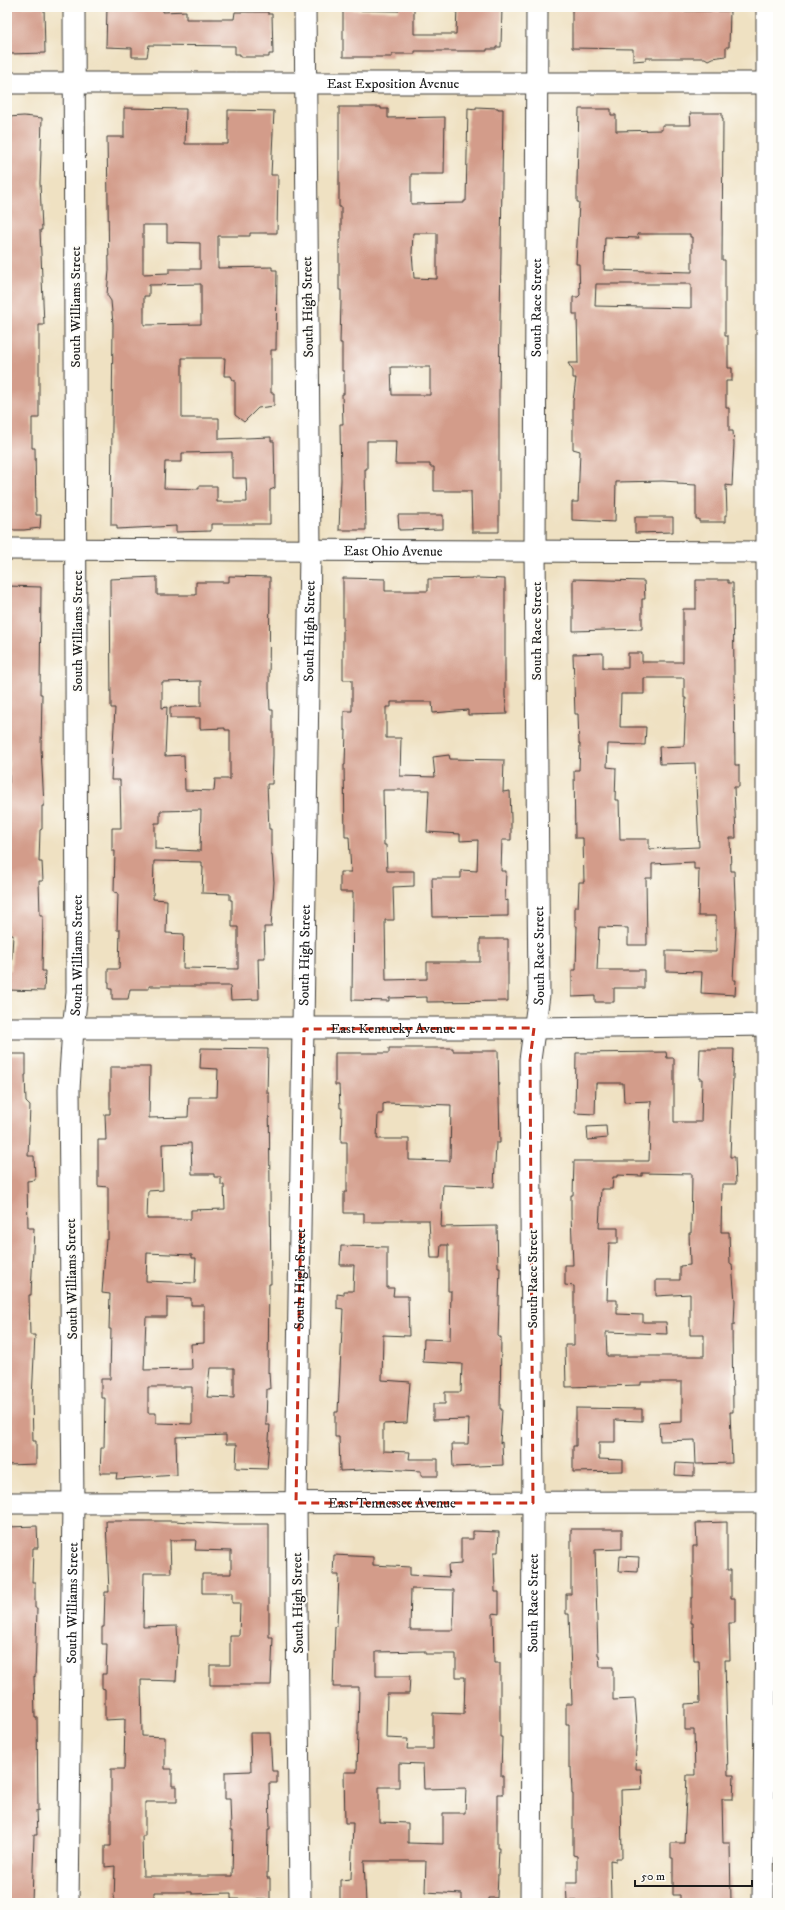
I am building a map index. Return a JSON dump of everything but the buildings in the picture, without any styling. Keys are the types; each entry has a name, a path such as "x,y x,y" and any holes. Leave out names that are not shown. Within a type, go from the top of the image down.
{"street":[{"name":"South Williams Street","path":"68,1903 73,1503 69,1089 77,993 74,7"},
{"name":"South High Street","path":"300,1903 296,1503 310,550 305,7"},
{"name":"South Race Street","path":"531,1903 533,1503 530,1060 539,995 535,552 536,7"},
{"path":"763,1903 773,1502 772,83 767,7"},
{"name":"East Exposition Avenue","path":"7,83 772,83"},
{"name":"East Ohio Avenue","path":"7,549 76,548 535,552 773,552"},
{"name":"East Kentucky Avenue","path":"7,1028 534,1028 773,1025"},
{"name":"East Tennessee Avenue","path":"7,1502 773,1502"}],"highlighted area":[{"path":"534,1028 530,1060 533,1503 296,1503 304,1029"}]}
